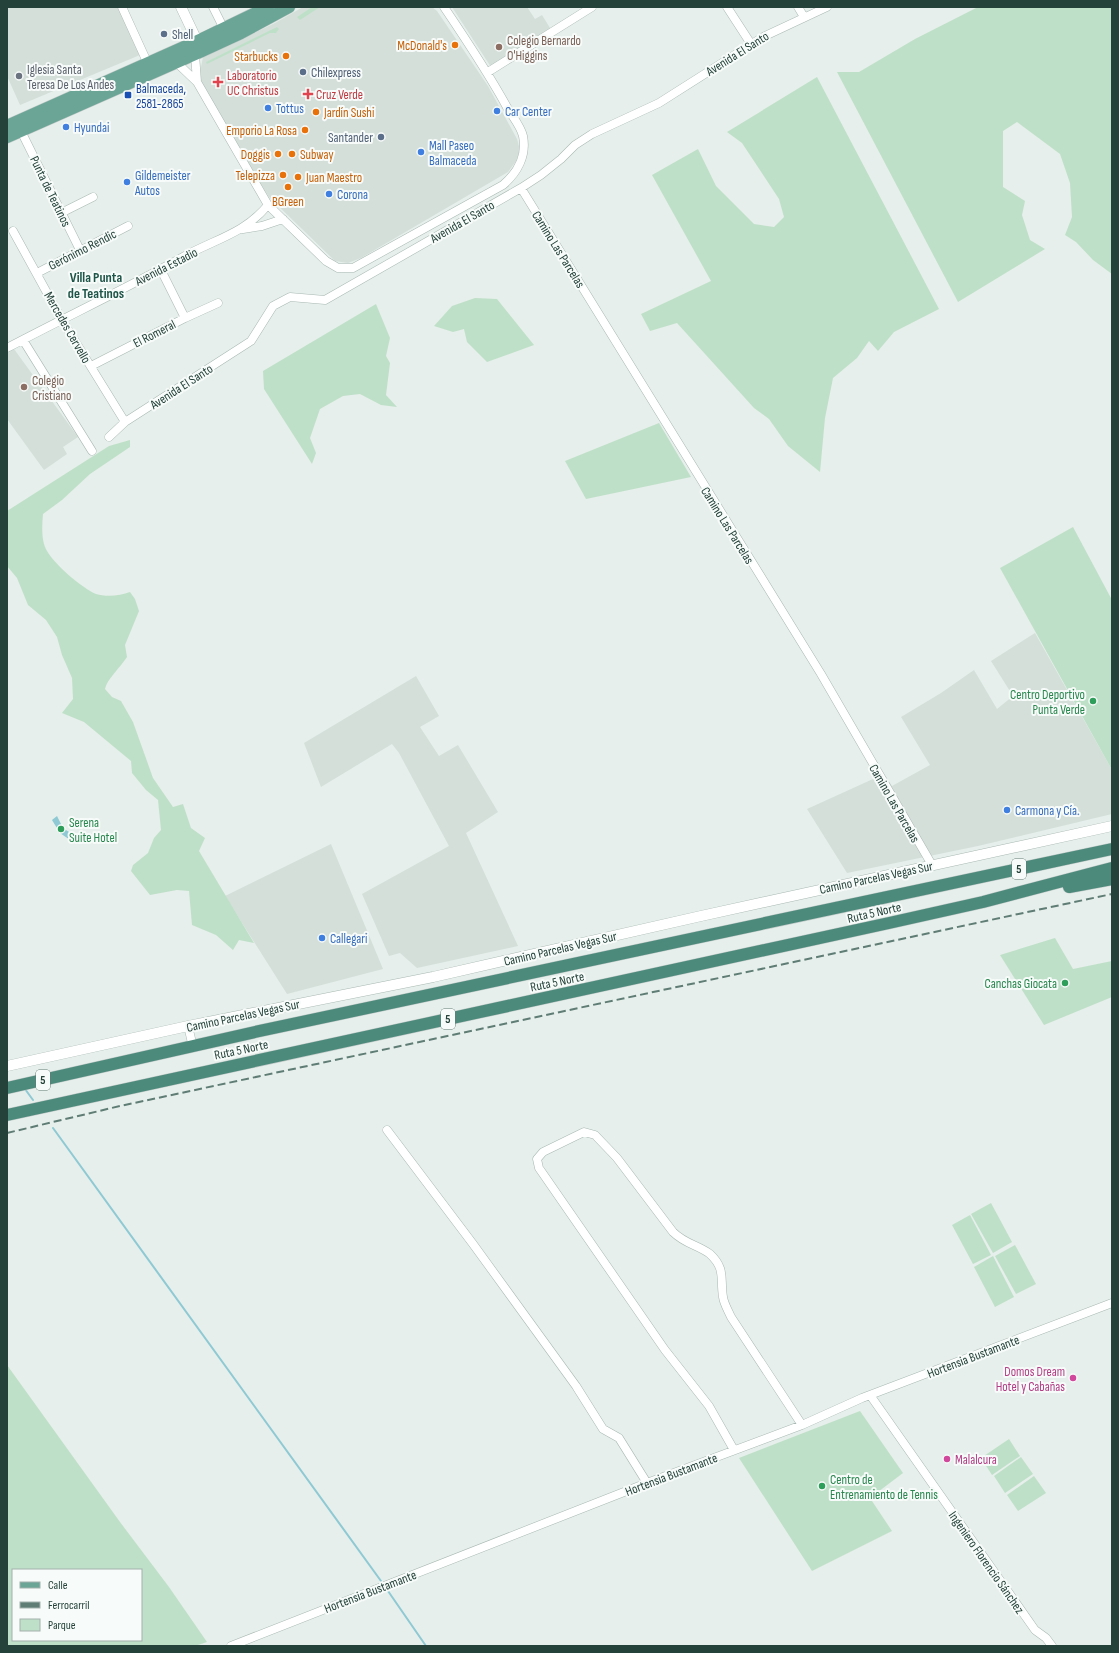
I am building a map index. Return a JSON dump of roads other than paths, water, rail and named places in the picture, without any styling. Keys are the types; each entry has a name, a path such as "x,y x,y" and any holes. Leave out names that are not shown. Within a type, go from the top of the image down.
{"highway":[{"name":"Ruta 5 Norte","path":"7,1088 255,1032 1112,849"},
{"name":"Ruta 5 Norte","path":"7,1115 983,902 1112,868"},
{"path":"983,902 1112,879"}],"main road":[{"path":"7,137 176,62 198,49 224,29 268,7"},
{"path":"7,126 148,64 198,49 241,33 289,7"}],"street":[{"path":"122,7 148,64"},
{"path":"181,7 198,49 197,82"},
{"path":"214,7 224,29"},
{"path":"176,62 197,82 268,205 326,261 338,268 353,268 503,185 519,168 523,153 523,136 488,72 444,7"},
{"path":"488,72 592,7"},
{"path":"727,7 751,44"},
{"path":"798,7 804,17"},
{"name":"Avenida El Santo","path":"109,436 125,422 251,341 273,306 290,297 325,300 521,188 541,175 561,159 575,145 592,134 659,102 763,36 827,7"},
{"name":"Punta de Teatinos","path":"21,131 80,250"},
{"name":"Camino Las Parcelas","path":"521,188 821,674 932,865"},
{"path":"61,212 93,197"},
{"name":"Avenida Estadio","path":"7,348 161,270 185,256 240,230 250,224 268,205"},
{"name":"Avenida Estadio","path":"240,230 262,226 283,219"},
{"name":"Gerónimo Rendic","path":"37,272 128,226"},
{"name":"Mercedes Cervello","path":"13,231 37,272 62,320 125,422"},
{"path":"161,270 185,318"},
{"name":"El Romeral","path":"91,366 185,318 218,303"},
{"path":"23,340 92,451"},
{"name":"Camino Parcelas Vegas Sur","path":"7,1066 188,1026 433,977 701,916 1112,826"},
{"path":"188,1026 193,1047"},
{"path":"387,1130 473,1244 576,1386 603,1429 619,1438 646,1483"},
{"path":"734,1450 709,1406 665,1350 539,1168 537,1159 542,1152 584,1132 595,1135 617,1158 673,1232 682,1240 703,1250 713,1258 721,1271 723,1298 731,1317 802,1425"},
{"name":"Hortensia Bustamante","path":"231,1646 646,1483 802,1425 870,1395 1112,1303"},
{"name":"Ingeniero Florencio Sánchez","path":"870,1395 1035,1630 1046,1638 1052,1646"}],"water":[{"name":"Serena Suite Hotel","path":"57,816 63,828 75,836 73,842 60,833 52,820"}],"waterway":[{"path":"25,1089 33,1100"},
{"path":"53,1128 381,1581"},
{"path":"388,1591 426,1646"}],"railway":[{"path":"7,1133 120,1106 1112,894"}],"place":[{"name":"Shell","path":"164,34"},
{"name":"McDonald's","path":"455,45"},
{"name":"Colegio Bernardo O'Higgins","path":"499,47"},
{"name":"Starbucks","path":"286,56"},
{"name":"Chilexpress","path":"303,72"},
{"name":"Iglesia Santa Teresa De Los Andes","path":"19,76"},
{"name":"Laboratorio UC Christus","path":"218,82"},
{"name":"Cruz Verde","path":"308,94"},
{"name":"Balmaceda, 2581-2865","path":"128,95"},
{"name":"Tottus","path":"268,108"},
{"name":"Car Center","path":"497,111"},
{"name":"Jardín Sushi","path":"316,112"},
{"name":"Hyundai","path":"66,127"},
{"name":"Emporio La Rosa","path":"305,130"},
{"name":"Santander","path":"381,137"},
{"name":"Mall Paseo Balmaceda","path":"421,152"},
{"name":"Doggis","path":"278,154"},
{"name":"Subway","path":"292,154"},
{"name":"Telepizza","path":"283,175"},
{"name":"Juan Maestro","path":"298,177"},
{"name":"Gildemeister Autos","path":"127,182"},
{"name":"BGreen","path":"288,187"},
{"name":"Corona","path":"329,194"},
{"name":"Colegio Cristiano","path":"24,387"},
{"name":"Centro Deportivo Punta Verde","path":"1093,701"},
{"name":"Carmona y Cía.","path":"1007,810"},
{"name":"Serena Suite Hotel","path":"61,829"},
{"name":"Callegari","path":"322,938"},
{"name":"Canchas Giocata","path":"1065,983"},
{"name":"Domos Dream Hotel y Cabañas","path":"1073,1378"},
{"name":"Malalcura","path":"947,1459"},
{"name":"Centro de Entrenamiento de Tennis","path":"822,1486"}],"district":[{"name":"Villa Punta de Teatinos","path":"96,286"}]}
